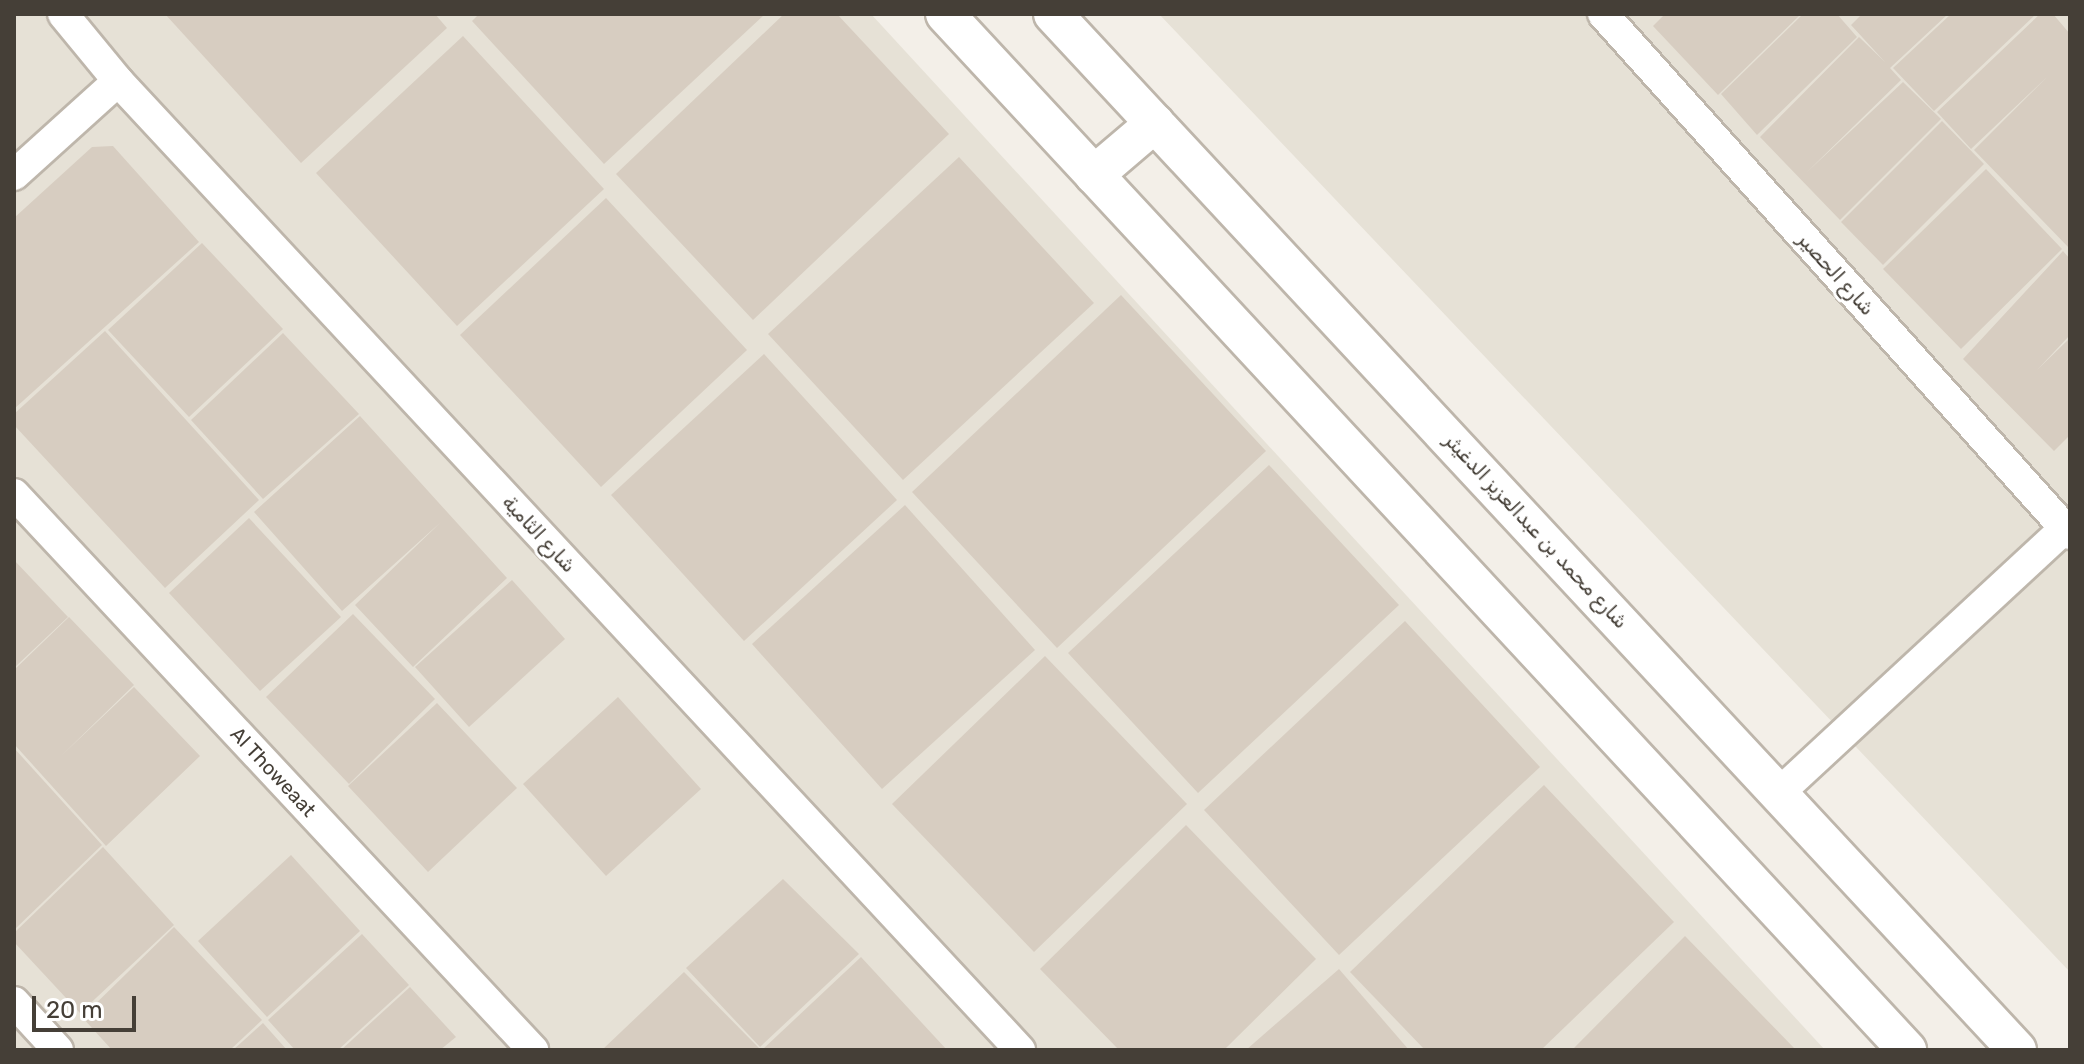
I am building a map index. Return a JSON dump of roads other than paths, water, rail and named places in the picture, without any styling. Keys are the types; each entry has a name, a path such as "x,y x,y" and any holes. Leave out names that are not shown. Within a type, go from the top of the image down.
{"street":[{"name":"شارع الثامية","path":"63,14 118,81 1020,1050"},
{"path":"945,14 1907,1050"},
{"name":"شارع محمد بن عبدالعزيز الدغيثر","path":"1053,14 2017,1050"},
{"name":"شارع الحصير","path":"1603,14 2067,531"},
{"path":"14,175 118,81"},
{"path":"1094,175 1155,123"},
{"name":"Al Thoweaat","path":"14,494 533,1050"},
{"path":"1780,792 2067,531"},
{"path":"14,1002 58,1050"}]}
